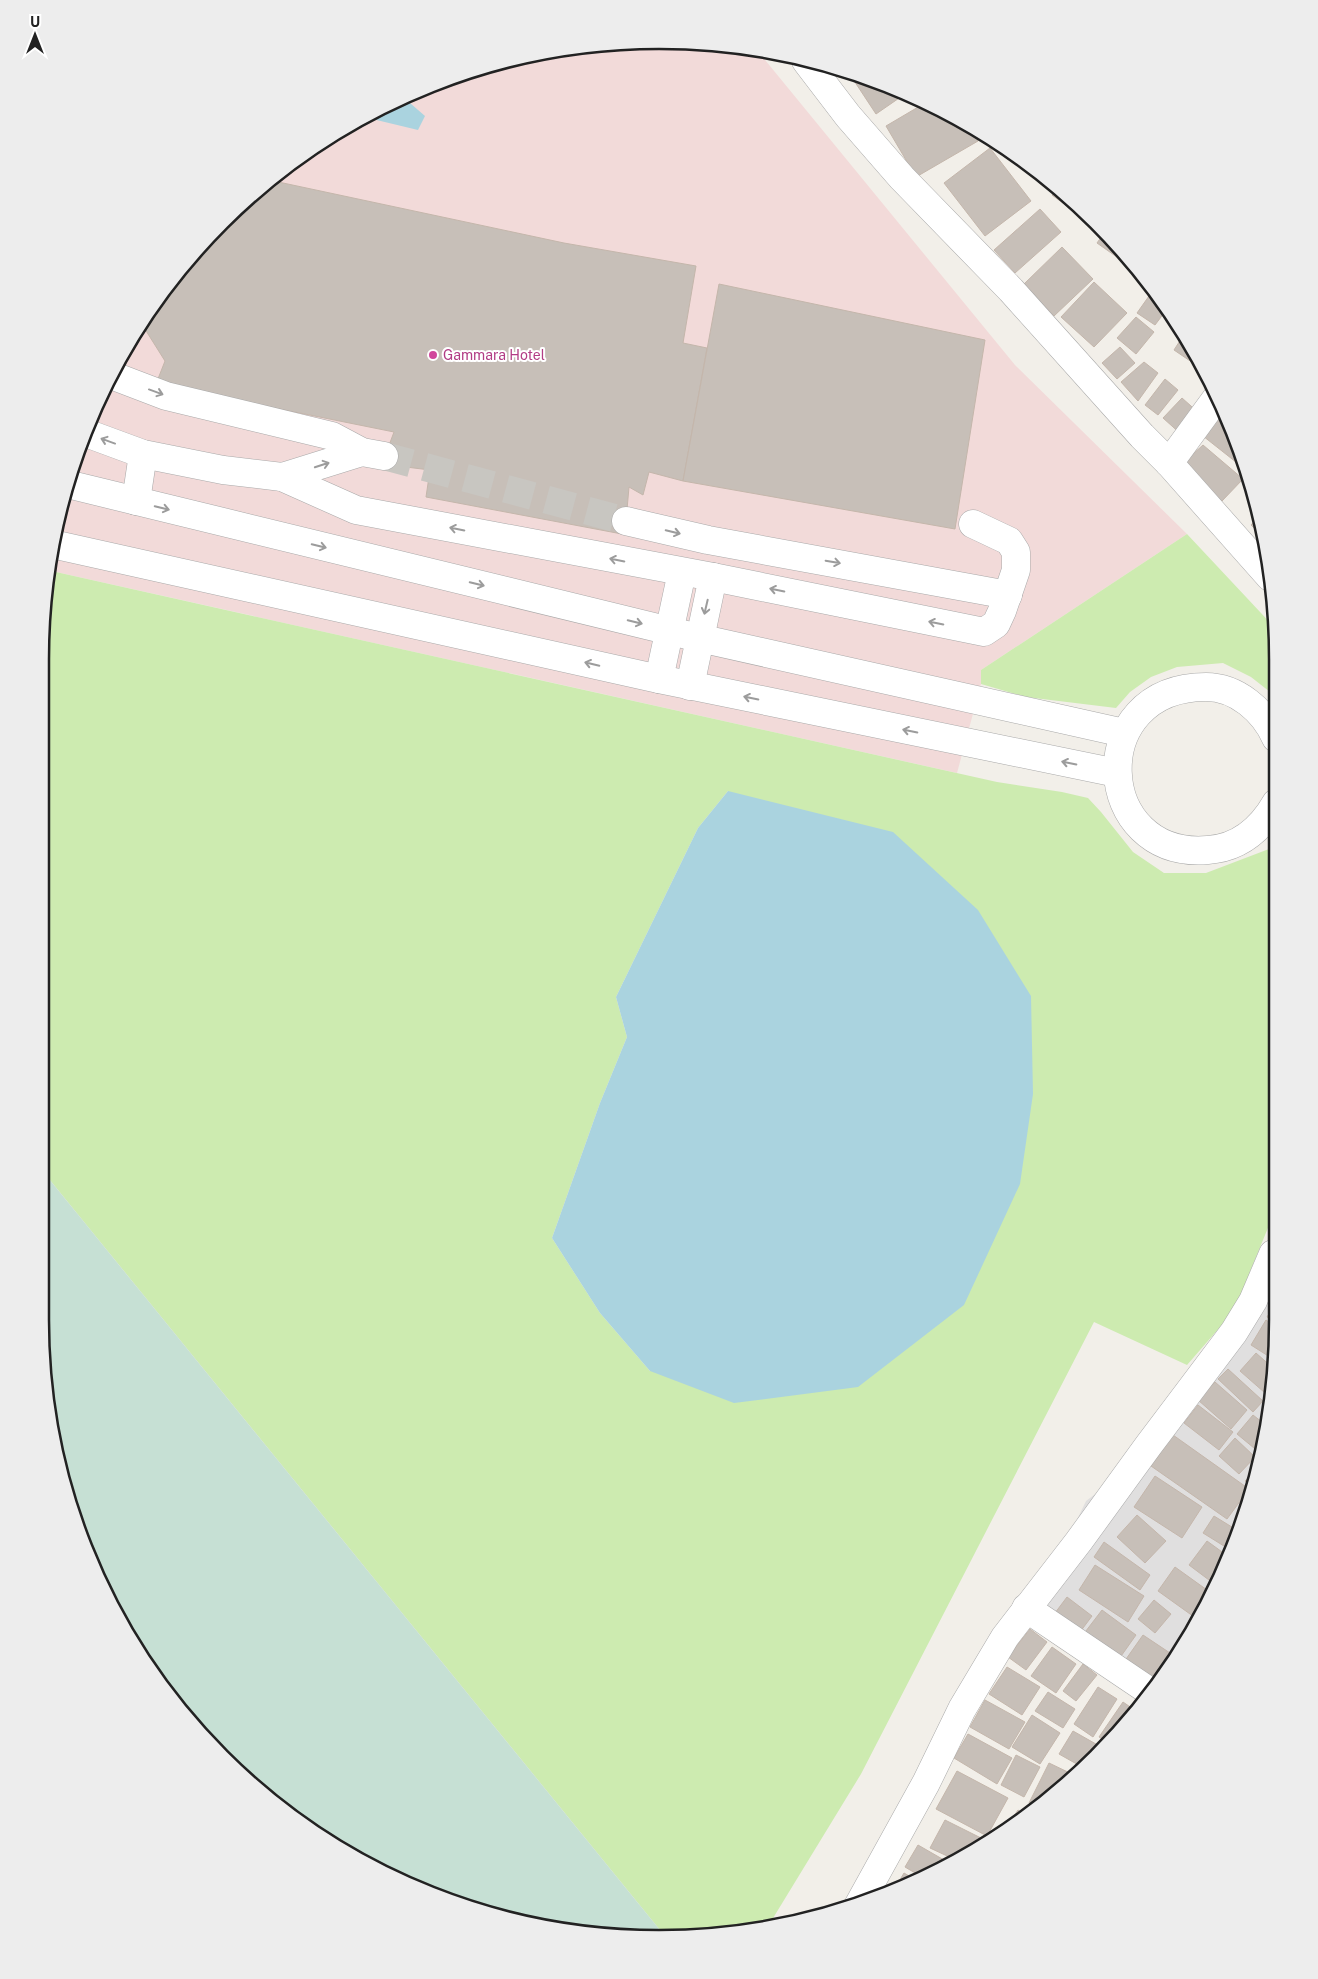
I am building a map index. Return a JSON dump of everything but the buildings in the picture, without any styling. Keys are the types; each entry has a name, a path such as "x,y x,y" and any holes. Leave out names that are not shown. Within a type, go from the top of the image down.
{"street":[{"path":"812,69 848,116 902,178 1011,290 1142,436 1170,463 1262,568"},
{"path":"118,378 166,396 332,436 373,454 282,477"},
{"path":"1170,463 1213,403"},
{"path":"91,435 143,454 223,470 282,477 356,510 713,577 984,632 996,624 1008,595 1016,570 1016,552 1009,541 973,524"},
{"path":"136,501 143,454"},
{"path":"74,486 699,638 1124,733"},
{"path":"626,521 708,540 1008,595"},
{"path":"59,546 690,686 1117,773"},
{"path":"856,607 864,568"},
{"path":"658,679 682,572"},
{"path":"690,686 713,577"},
{"path":"1269,724 1260,712 1246,700 1229,692 1210,687 1189,687 1170,692 1157,699 1136,716 1124,733 1118,753 1117,773 1120,794 1129,812 1142,828 1158,840 1177,849 1217,850 1236,843 1254,832 1269,815"},
{"path":"864,1895 926,1782 962,1709 1005,1636 1079,1541 1234,1332 1253,1301 1269,1263"},
{"path":"1026,1608 1145,1688"}],"shaded area":[{"path":"659,49 699,50 763,58 1015,365 1187,534 981,670 981,684 957,773 55,572 60,540 70,501 95,425 131,354 152,320 200,257 227,227 257,200 320,152 354,131 425,95 463,81 540,60 619,50"},
{"path":"1269,1259 1268,1360 1264,1400 1258,1439 1237,1516 1223,1554 1206,1590 1166,1659 1145,1689 1033,1611 1086,1501 1127,1470"}],"green space":[{"path":"1187,534 1268,620 1269,691 1251,677 1223,663 1177,667 1151,677 1130,692 1116,708 1026,697 981,684 981,670"},
{"path":"55,572 997,782 1088,798 1133,852 1164,873 1206,873 1269,849 1269,1225 1234,1311 1187,1365 1094,1322 861,1774 772,1920 699,1929 660,1930 49,1179 49,659 50,619","holes":["728,791 650,1371 600,1313 552,1238 600,1103 627,1037 616,997 698,828"]},
{"path":"49,1179 660,1930 619,1929 540,1919 463,1898 425,1884 354,1848 288,1804 227,1752 200,1722 152,1659 112,1590 95,1554 70,1478 60,1439 50,1360"}],"water":[{"path":"409,102 425,116 418,130 375,120"},
{"path":"728,791 893,832 978,910 1031,996 1033,1094 1020,1184 964,1305 858,1387 734,1403 650,1371 600,1313 552,1238 600,1103 627,1037 616,997 698,828"}],"tunnel":[{"path":"384,456 626,521"}],"place":[{"name":"Gammara Hotel","path":"433,355"}]}
